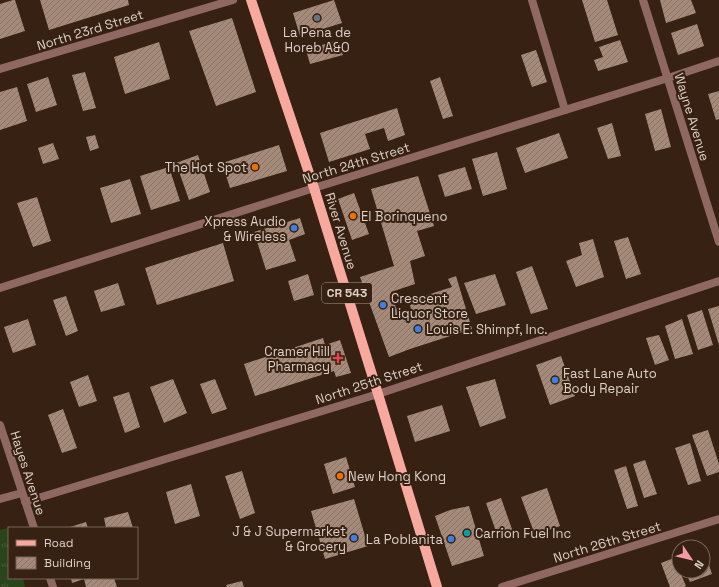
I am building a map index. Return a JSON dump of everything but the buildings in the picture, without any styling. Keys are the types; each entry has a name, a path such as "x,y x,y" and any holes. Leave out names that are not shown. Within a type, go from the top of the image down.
{"main road":[{"name":"River Avenue","path":"251,0 314,188 436,587"}],"street":[{"name":"North 23rd Street","path":"0,69 233,0"},
{"path":"532,0 565,110"},
{"name":"Wayne Avenue","path":"643,0 719,242"},
{"name":"North 24th Street","path":"0,288 719,61"},
{"name":"North 25th Street","path":"25,502 378,394 719,281"},
{"name":"Hayes Avenue","path":"0,425 34,527"},
{"path":"0,499 22,493"},
{"name":"North 26th Street","path":"502,587 719,519"}],"green space":[{"path":"8,528 8,579 23,579 25,587 0,587 0,530"}],"place":[{"name":"La Pena de Horeb A&O","path":"317,18"},
{"name":"The Hot Spot","path":"255,167"},
{"name":"El Borinqueno","path":"353,216"},
{"name":"Xpress Audio & Wireless","path":"294,228"},
{"name":"Crescent Liquor Store","path":"383,305"},
{"name":"Louis E. Shimpf, Inc.","path":"418,329"},
{"name":"Cramer Hill Pharmacy","path":"338,358"},
{"name":"Fast Lane Auto Body Repair","path":"555,380"},
{"name":"New Hong Kong","path":"340,476"},
{"name":"Carrion Fuel Inc","path":"467,533"},
{"name":"J & J Supermarket & Grocery","path":"354,538"},
{"name":"La Poblanita","path":"451,539"}]}
